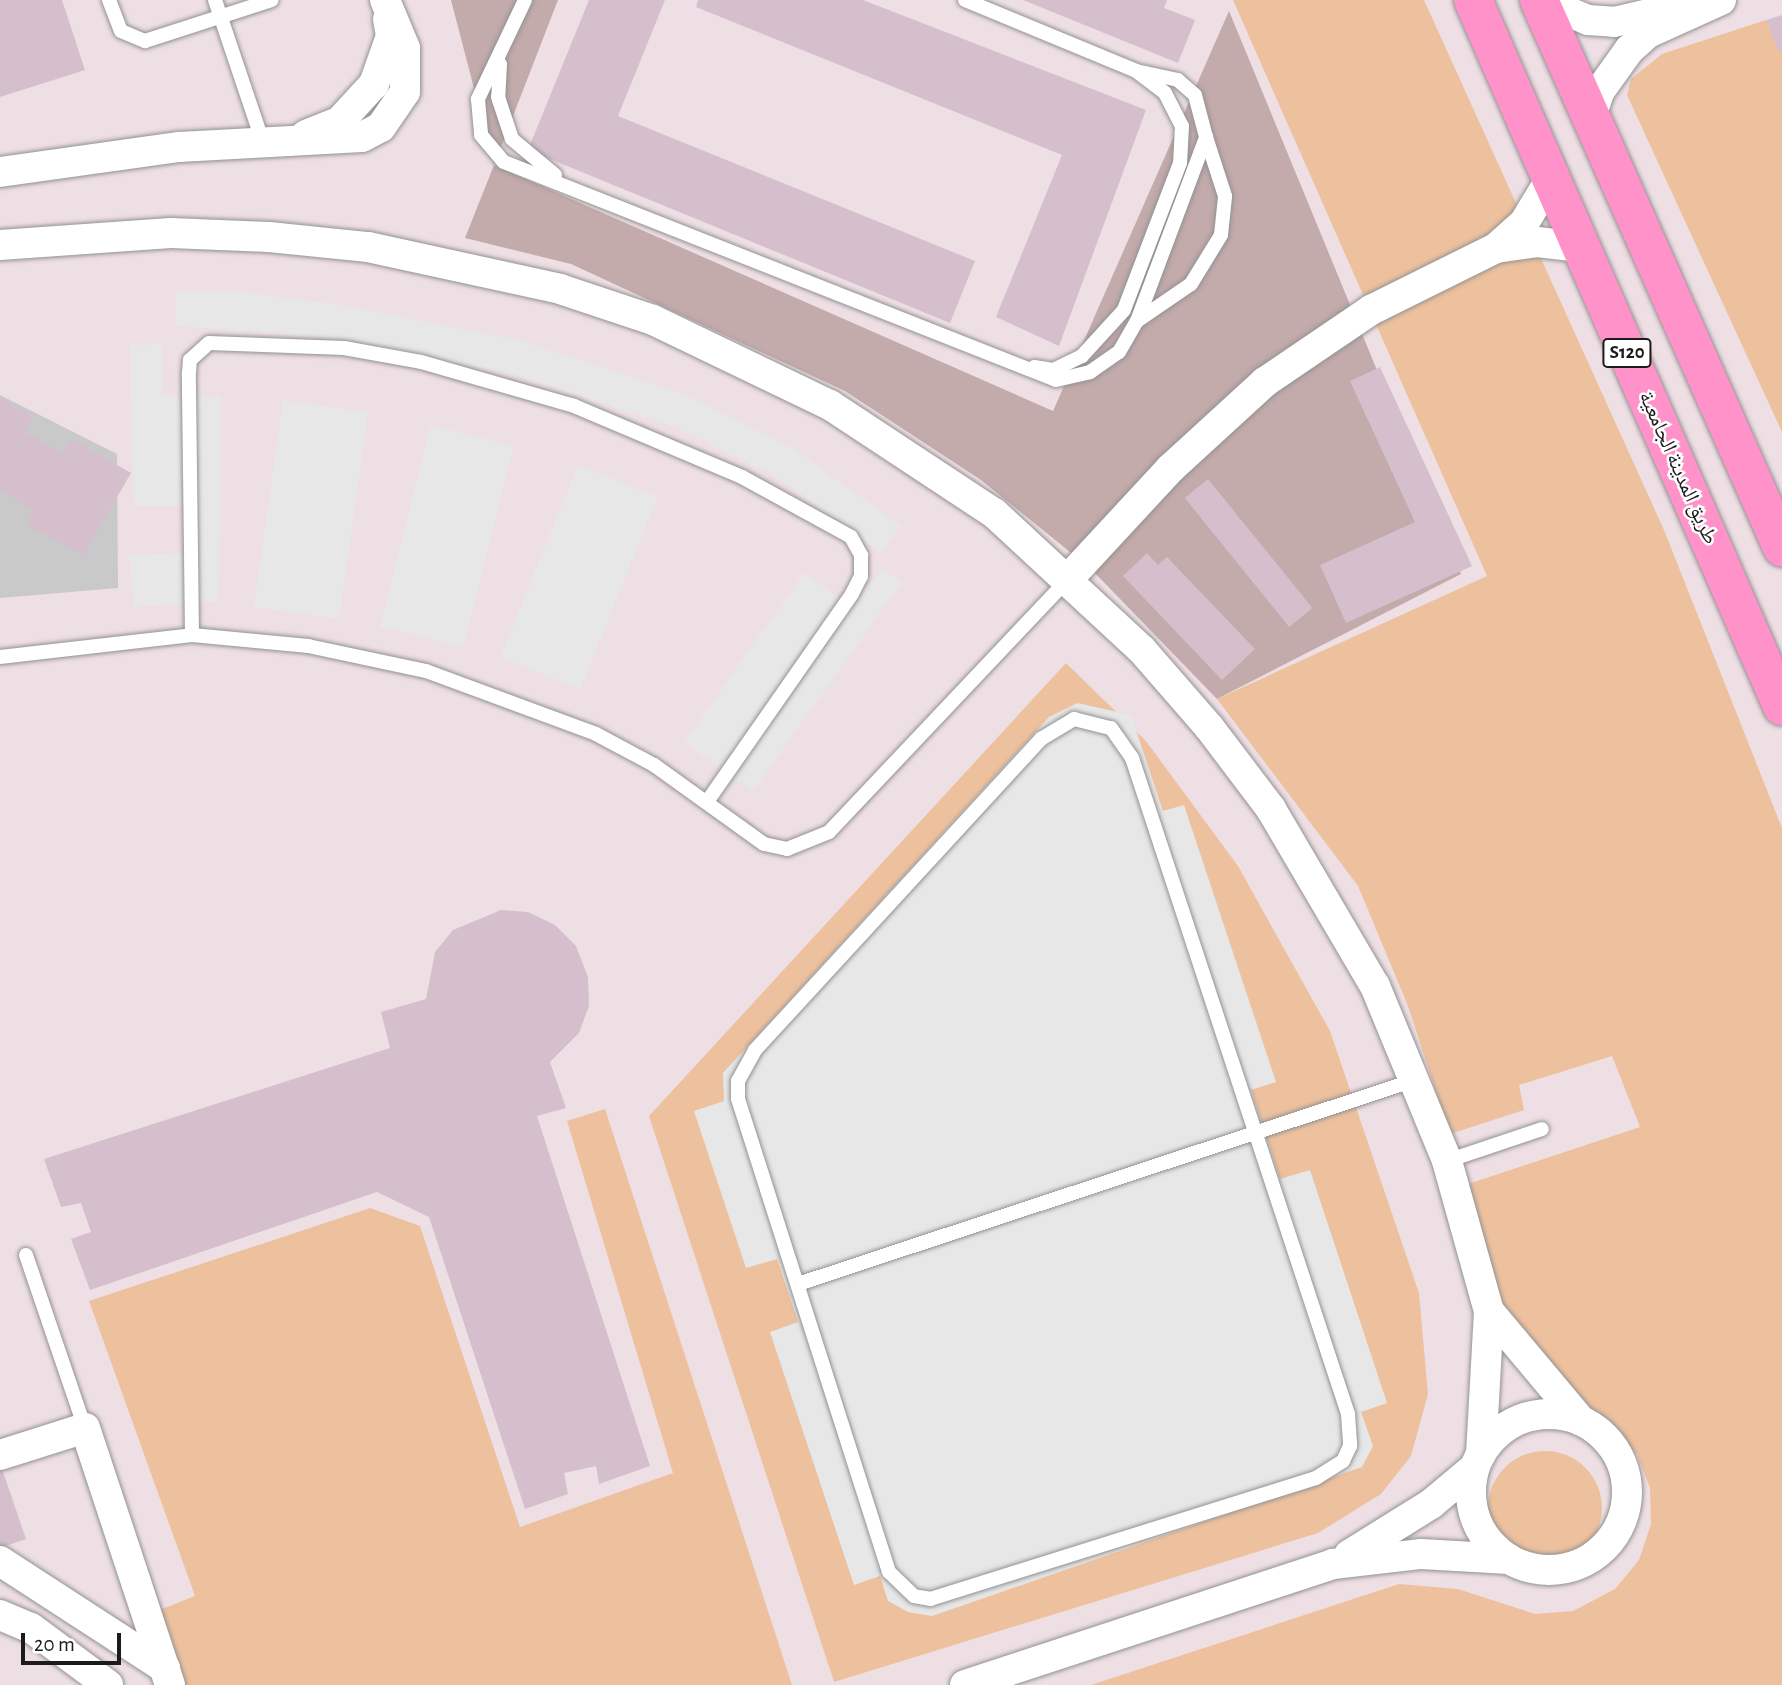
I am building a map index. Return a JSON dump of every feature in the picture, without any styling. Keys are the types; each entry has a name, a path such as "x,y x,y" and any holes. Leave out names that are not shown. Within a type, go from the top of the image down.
{"main road":[{"name":"طريق المدينة الجامعية","path":"1472,0 1782,706"},
{"path":"1539,0 1782,547"}],"street":[{"path":"0,172 276,139 362,137 396,111 408,70 385,0"},
{"path":"1539,0 1562,13 1614,22 1701,0"},
{"path":"1591,117 1599,92 1629,50 1721,0"},
{"path":"1069,578 1189,450 1265,382 1371,310 1496,248 1524,223 1550,180"},
{"path":"0,245 171,233 269,237 440,260 560,289 653,320 830,405 994,513 1069,578 1142,650 1271,810 1376,986 1417,1079 1447,1161 1489,1311 1478,1461 1472,1499 1480,1529 1509,1559"},
{"path":"1496,248 1537,242 1581,247"},
{"path":"965,1685 1333,1564 1421,1554 1509,1559 1535,1569 1563,1569 1590,1560 1620,1524 1628,1488 1621,1460 1605,1437 1581,1421 1489,1311"},
{"path":"1333,1564 1431,1504 1478,1461 1499,1432 1524,1418 1553,1414 1581,1421"},
{"path":"0,1455 85,1429 167,1677"},
{"path":"0,1561 167,1677"},
{"path":"0,1615 31,1628 108,1685"}],"lane":[{"path":"109,0 121,31 136,41 272,0"},
{"path":"215,0 220,17 276,139"},
{"path":"525,0 503,53 478,99 481,135 503,162 564,181 1056,380 1090,372 1119,352 1137,321 1206,136"},
{"path":"965,0 1136,71 1178,80 1195,95 1206,136 1222,177 1221,235 1191,284 1137,321"},
{"path":"503,53 497,75 503,119 528,156 564,181"},
{"path":"1016,365 1053,369 1107,336 1125,310 1180,163 1182,126 1165,93 1136,71"},
{"path":"1154,232 1170,238"},
{"path":"192,635 189,373 197,349 209,343 344,348 421,362 574,406 742,477 851,537 861,555 861,576 852,594 708,802"},
{"path":"0,657 192,635 308,646 426,671 596,734 708,802 764,844 810,844 830,832 1069,578"},
{"path":"1074,719 1111,727 1132,758 1352,1429 1343,1461 1316,1478 948,1596 914,1596 889,1572 798,1284 738,1098 744,1065 1041,739 1074,719"},
{"path":"798,1284 1254,1130 1417,1079"},
{"path":"1447,1161 1542,1129"},
{"path":"26,1255 85,1429"}],"shaded area":[{"path":"451,0 558,0 494,165"},
{"path":"1233,0 1424,0 1664,530 1782,828 1782,1685 1091,1685 1399,1584 1458,1589 1535,1614 1573,1611 1615,1589 1639,1560 1651,1524 1650,1488 1637,1454 1513,1338 1465,1185 1640,1127 1612,1056 1519,1085 1524,1110 1450,1134 1408,1006 1358,886 1217,699 1487,576"},
{"path":"1229,11 1461,574 1217,699 1091,569 981,480 845,391 571,264 465,238 494,165 1053,411"},
{"path":"1766,20 1782,51 1782,432 1627,95 1631,79 1662,54"},
{"path":"176,292 242,292 340,305 518,340 605,368 691,397 793,448 901,526 881,553 776,477 678,428 509,373 335,338 176,326"},
{"path":"162,344 162,395 221,397 219,602 134,607 129,555 186,553 185,506 133,506 130,345"},
{"path":"0,395 117,454 118,588 0,598"},
{"path":"283,400 368,412 339,619 254,607"},
{"path":"430,425 513,446 463,648 380,627"},
{"path":"578,465 658,497 580,689 500,657"},
{"path":"882,568 902,582 753,791 684,742 804,573 853,608"},
{"path":"1066,663 1146,741 1238,866 1330,1031 1419,1293 1428,1394 1411,1456 1381,1494 1318,1533 834,1682 649,1116"},
{"path":"1077,703 1131,715 1163,811 1184,805 1276,1082 1251,1090 1280,1179 1310,1170 1387,1403 1361,1412 1373,1446 1362,1467 932,1616 908,1612 888,1601 880,1576 854,1585 770,1332 798,1322 777,1259 746,1268 694,1111 724,1101 723,1073 1049,717"},
{"path":"605,1109 792,1685 178,1685 152,1613 195,1596 89,1301 370,1208 420,1226 520,1527 673,1473 567,1121"},
{"path":"1545,1451 1567,1455 1577,1460 1593,1476 1598,1486 1602,1508 1598,1530 1593,1540 1577,1556 1567,1561 1545,1565 1523,1561 1513,1556 1497,1540 1492,1530 1488,1508 1492,1486 1497,1476 1513,1460 1523,1455"}],"building":[{"path":"0,0 62,0 85,70 0,97"},
{"path":"589,0 665,0 618,116 975,261 950,323 528,150"},
{"path":"698,0 863,0 1146,110 1059,346 996,317 1062,155 696,7"},
{"path":"1023,0 1167,0 1164,8 1195,20 1178,63"},
{"path":"1782,15 1782,51 1779,52 1766,20"},
{"path":"1380,367 1472,566 1346,623 1320,565 1415,522 1350,381"},
{"path":"0,398 32,416 26,433 64,453 72,439 131,473 84,555 27,525 34,510 0,491"},
{"path":"1208,479 1312,608 1289,627 1185,498"},
{"path":"1147,553 1158,565 1167,557 1255,649 1222,680 1123,576"},
{"path":"501,910 528,912 555,925 576,946 588,977 589,1006 579,1033 550,1062 566,1108 537,1116 650,1466 599,1484 596,1466 564,1473 568,1494 525,1509 429,1217 377,1192 90,1290 71,1239 91,1232 81,1203 61,1207 44,1159 390,1048 381,1012 426,999 435,952 453,930"},
{"path":"0,1463 26,1539 0,1548"}]}
